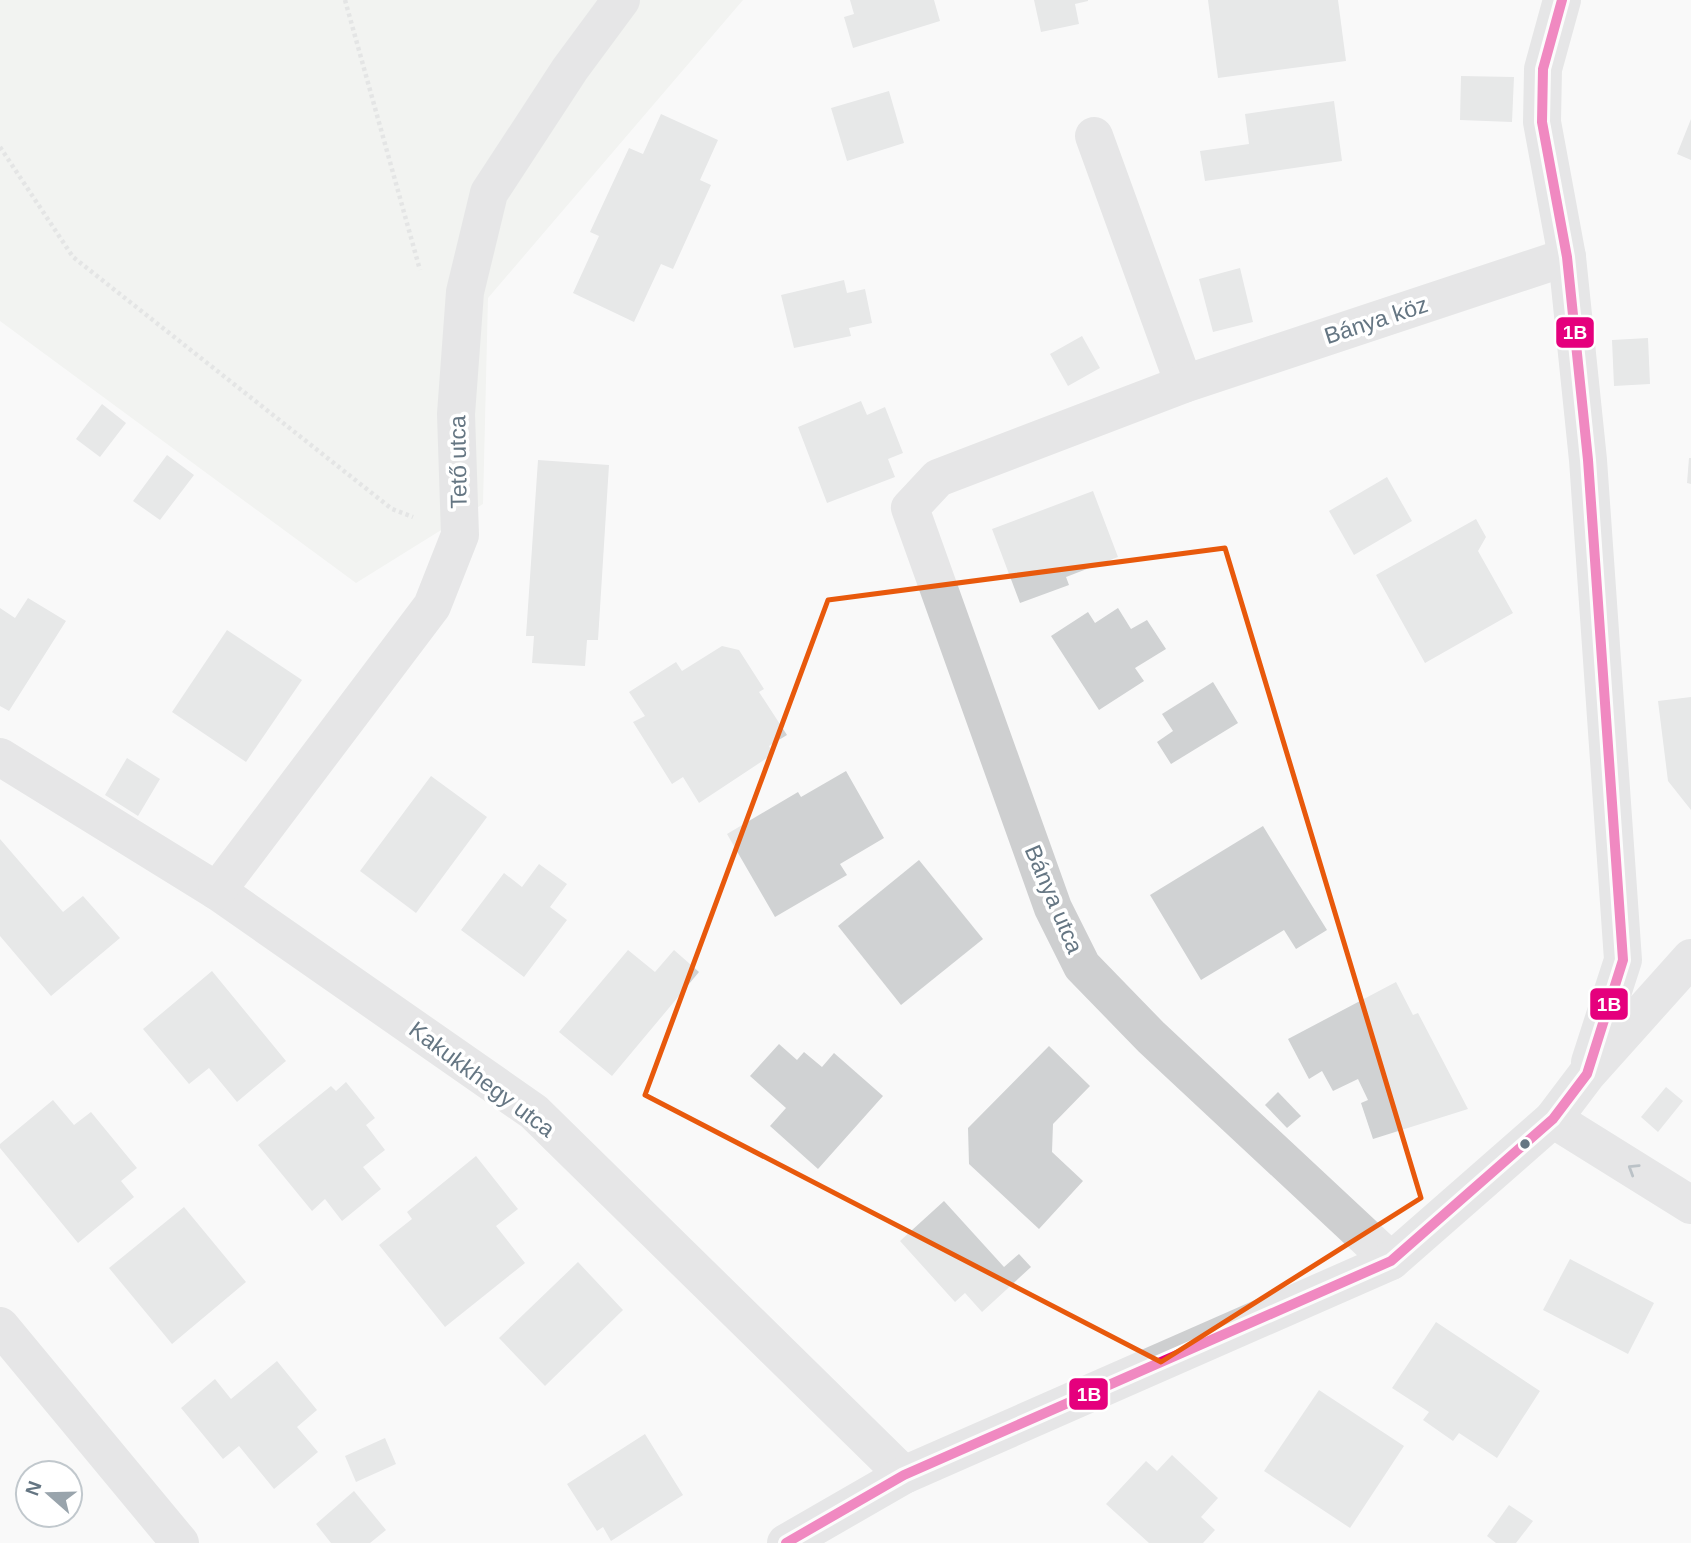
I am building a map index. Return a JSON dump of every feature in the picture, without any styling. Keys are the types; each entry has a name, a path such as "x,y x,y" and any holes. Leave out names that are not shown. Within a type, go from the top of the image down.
{"street":[{"name":"Tető utca","path":"217,891 432,606 460,535 456,414 466,292 489,193 570,69 621,0"},
{"path":"1562,0 1543,69 1542,122 1567,257 1588,460 1623,960 1587,1074"},
{"path":"1094,136 1184,384"},
{"name":"Bánya köz","path":"910,508 938,478 1184,384 1567,257"},
{"name":"Bánya utca","path":"910,508 1053,908 1082,966 1152,1037 1391,1262"},
{"name":"Kakukkhegy utca","path":"0,757 217,891 534,1112 904,1475"},
{"path":"786,1543 904,1475 1391,1262 1553,1119 1587,1074 1691,958"},
{"path":"1553,1119 1691,1205"},
{"path":"0,1326 180,1543"}],"path":[{"path":"345,0 422,279"},
{"path":"0,147 73,257 392,509 460,535"}],"highlighted area":[{"path":"1225,548 1421,1198 1161,1362 645,1095 828,600"}],"shaded area":[{"path":"0,0 743,0 488,298 483,504 356,583 0,321"}],"building":[{"path":"850,0 934,0 940,21 853,48 844,17 854,14"},
{"path":"1034,0 1088,1 1075,4 1079,24 1041,32"},
{"path":"1208,0 1338,0 1346,61 1218,78"},
{"path":"1461,76 1514,77 1512,122 1460,120"},
{"path":"889,91 904,143 847,161 831,108"},
{"path":"1334,101 1342,161 1205,181 1200,151 1249,144 1245,114"},
{"path":"661,114 718,140 700,180 711,185 673,269 661,264 634,322 573,293 599,236 590,232 629,148 643,154"},
{"path":"1691,119 1691,160 1677,154"},
{"path":"1240,268 1253,322 1213,332 1199,279"},
{"path":"844,280 847,293 865,289 872,323 849,328 851,336 794,348 781,295"},
{"path":"1082,336 1100,368 1068,386 1050,354"},
{"path":"1648,338 1650,384 1614,386 1612,340"},
{"path":"861,401 867,415 885,407 903,453 888,459 895,477 827,503 798,427"},
{"path":"102,404 126,423 100,457 76,439"},
{"path":"167,455 194,475 160,520 133,501"},
{"path":"1691,458 1691,484 1687,483"},
{"path":"538,460 609,465 598,640 587,640 585,666 532,663 534,636 526,636"},
{"path":"1387,477 1412,521 1354,555 1329,511"},
{"path":"1093,491 1118,557 1066,577 1069,585 1020,603 992,529"},
{"path":"1476,519 1486,537 1478,551 1513,613 1425,663 1376,575"},
{"path":"28,598 66,621 9,711 0,706 0,608 15,618"},
{"path":"1118,608 1131,629 1147,620 1166,649 1135,668 1144,681 1099,710 1051,636 1088,612 1095,623"},
{"path":"227,630 302,680 246,762 172,712"},
{"path":"722,646 739,650 764,689 759,692 787,735 769,746 773,754 699,803 683,777 672,784 633,722 645,716 629,692 676,662 682,671"},
{"path":"1213,682 1238,723 1171,764 1157,742 1173,731 1162,714"},
{"path":"1691,697 1691,810 1668,781 1658,701"},
{"path":"127,758 160,779 138,816 105,795"},
{"path":"846,771 884,838 840,864 847,875 775,917 727,834 798,792 801,797"},
{"path":"431,776 487,817 416,913 360,871"},
{"path":"1263,826 1327,930 1296,949 1284,930 1201,980 1150,895"},
{"path":"0,839 63,912 83,896 120,938 51,996 0,936"},
{"path":"919,860 983,939 901,1005 838,926"},
{"path":"539,864 567,884 550,907 567,920 524,977 461,930 504,873 522,887"},
{"path":"628,950 655,972 674,950 699,972 612,1076 559,1032"},
{"path":"212,971 286,1061 237,1102 209,1068 189,1084 143,1029"},
{"path":"1396,982 1413,1015 1418,1013 1468,1109 1373,1139 1361,1103 1368,1100 1358,1079 1333,1091 1322,1071 1309,1079 1288,1039"},
{"path":"779,1044 797,1060 804,1052 822,1067 834,1053 883,1096 818,1169 770,1126 786,1108 750,1076"},
{"path":"1049,1046 1090,1086 1053,1124 1052,1152 1083,1181 1039,1229 969,1164 968,1128"},
{"path":"346,1082 375,1118 366,1125 385,1150 363,1167 381,1189 342,1221 325,1199 312,1211 258,1145 331,1086 336,1091"},
{"path":"1666,1087 1683,1101 1658,1132 1641,1117"},
{"path":"1278,1092 1301,1116 1287,1128 1265,1105"},
{"path":"53,1100 74,1125 91,1112 137,1168 121,1181 134,1197 78,1243 0,1148 0,1144"},
{"path":"476,1156 518,1209 496,1226 525,1263 445,1327 379,1245 412,1219 407,1212"},
{"path":"944,1201 1004,1267 1019,1254 1031,1267 982,1312 965,1293 955,1302 900,1241"},
{"path":"184,1207 246,1282 172,1344 109,1268"},
{"path":"1570,1259 1654,1303 1628,1354 1543,1310"},
{"path":"578,1262 623,1310 545,1386 499,1338"},
{"path":"1436,1322 1540,1391 1497,1458 1459,1433 1453,1441 1423,1420 1429,1412 1392,1388"},
{"path":"277,1361 317,1410 297,1427 318,1452 274,1489 239,1446 223,1459 181,1408 215,1379 231,1399"},
{"path":"1319,1390 1404,1446 1350,1528 1264,1471"},
{"path":"645,1434 683,1495 611,1541 603,1527 597,1531 567,1484"},
{"path":"385,1438 396,1464 356,1482 345,1456"},
{"path":"1172,1455 1218,1498 1201,1517 1215,1530 1203,1543 1149,1543 1106,1504 1146,1461 1157,1471"},
{"path":"354,1491 386,1530 370,1543 331,1543 316,1524"},
{"path":"1509,1505 1533,1521 1516,1543 1496,1543 1487,1536"}],"transit line":[{"name":"1B","path":"786,1543 904,1475 1391,1261 1553,1119 1587,1074 1623,960 1588,460 1567,257 1542,122 1543,69 1562,0"}]}
